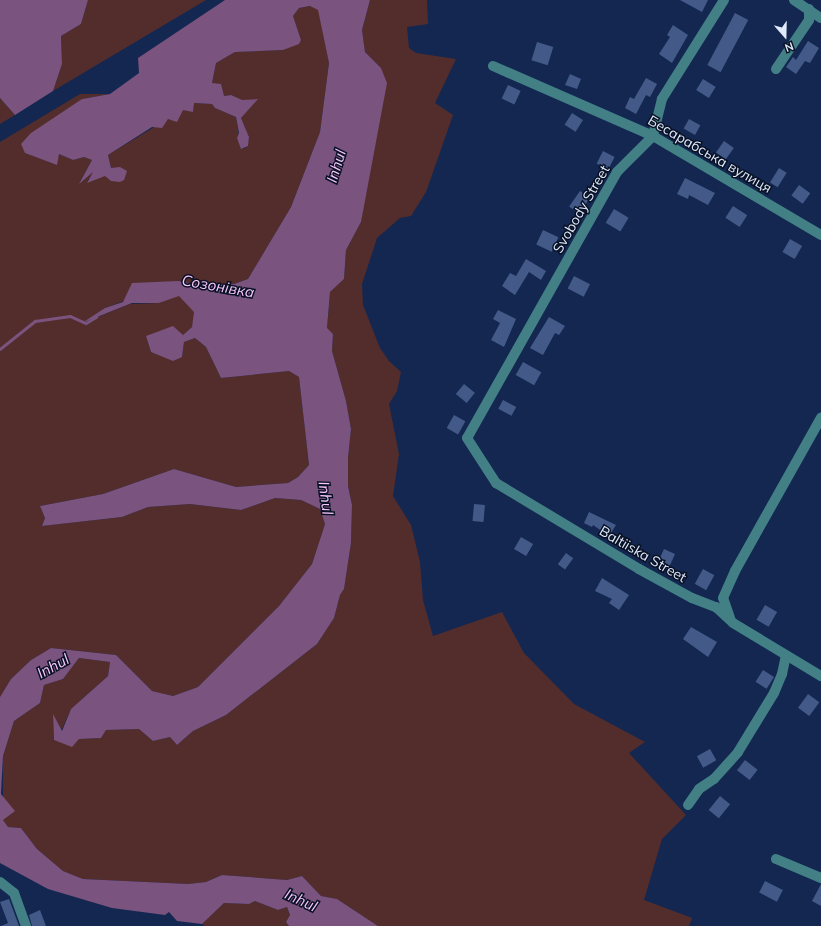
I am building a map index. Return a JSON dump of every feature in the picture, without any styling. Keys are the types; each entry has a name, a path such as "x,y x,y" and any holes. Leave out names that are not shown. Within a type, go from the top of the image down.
{"street":[{"path":"654,136 662,99 724,0"},
{"path":"794,0 821,18"},
{"path":"776,69 809,20 809,9"},
{"name":"Бесарабська вулиця","path":"493,66 654,136 821,235"},
{"name":"Svobody Street","path":"467,438 617,172 654,136"},
{"path":"733,623 726,613 723,598 735,571 821,418"},
{"name":"Baltiiska Street","path":"467,438 496,483 639,569 692,598 716,607 733,623 821,676"},
{"path":"688,805 699,789 714,779 738,752 774,693 782,674 786,655"},
{"path":"776,860 821,878"},
{"path":"0,882 14,893 26,926"}],"shaded area":[{"path":"88,0 206,0 53,91 62,64 61,36 81,24"},
{"path":"370,0 427,0 428,24 407,27 409,48 416,53 456,59 435,103 453,115 426,192 411,216 400,218 377,238 362,284 363,305 380,348 389,361 401,372 397,391 389,404 399,454 393,496 411,525 420,562 423,600 433,636 502,612 524,653 574,704 645,742 629,753 686,815 662,839 644,900 692,918 689,926 378,926 337,899 321,896 302,876 287,880 222,875 206,882 188,884 83,879 63,871 37,849 21,828 8,827 3,820 3,756 14,721 40,703 44,685 63,679 79,658 110,662 108,676 71,709 61,731 53,715 54,740 101,738 106,730 139,729 153,741 170,737 177,745 193,731 226,715 317,644 334,618 340,595 344,589 351,543 352,505 348,486 348,458 351,429 346,401 332,351 333,334 327,329 330,292 344,279 346,250 361,222 381,68 365,52 362,30"},
{"path":"311,6 319,10 329,63 320,132 291,207 248,279 234,284 208,286 178,281 105,308 85,322 130,304 159,303 179,295 195,312 192,327 183,335 146,336 151,352 182,357 184,342 195,338 206,347 221,378 289,371 299,377 309,465 298,477 288,483 236,487 174,469 103,494 40,506 45,518 42,526 122,517 148,507 190,504 241,510 275,498 301,500 320,509 325,524 312,564 279,606 198,687 173,696 152,691 116,655 51,648 31,660 11,679 0,697 0,142 80,94 109,94 82,99 25,153 56,164 59,154 73,160 84,157 92,160 80,182 94,171 87,182 111,168 108,155 194,103 212,104 215,108 236,117 241,149 247,147 249,137 241,118 257,99 242,101 231,95 224,96 212,83 216,63 235,52 283,50 301,40 293,16 299,8"},
{"path":"0,98 15,115 0,124"},
{"path":"255,901 278,910 287,907 290,916 286,922 289,926 205,926 202,924 224,903 249,904"}],"water":[{"path":"0,0 88,0 81,24 61,36 62,64 53,91 15,115 0,98"},
{"name":"Inhul","path":"225,0 370,0 362,30 365,52 381,68 387,83 361,222 346,250 344,279 330,292 327,328 333,334 332,351 346,401 351,429 348,458 348,486 352,505 351,543 344,589 340,595 334,618 317,644 226,715 193,731 177,745 170,737 153,741 139,729 106,730 101,738 79,739 72,747 54,740 53,714 62,731 71,709 108,676 110,662 79,658 63,679 44,685 40,703 14,721 3,756 1,794 15,811 3,820 8,827 21,828 37,849 63,871 83,879 188,884 206,882 222,875 287,880 302,876 321,896 337,899 378,926 289,926 286,922 290,915 287,907 278,910 255,901 249,904 224,903 202,924 177,921 169,912 165,915 112,908 48,889 0,863 0,697 11,679 31,660 51,648 116,655 152,691 173,696 198,687 279,606 312,564 325,524 320,509 301,500 275,498 241,510 190,504 148,507 122,517 42,526 45,518 40,506 103,494 174,469 236,487 288,483 298,477 309,465 299,377 289,371 221,378 206,347 195,338 184,342 182,357 173,361 151,352 146,336 173,326 183,335 192,327 194,312 179,296 159,303 132,303 82,323 105,308 123,302 132,283 178,281 208,286 234,284 248,279 291,207 320,132 329,63 318,10 310,6 299,8 293,16 301,40 299,44 283,50 235,52 216,63 212,83 221,84 224,96 231,95 242,100 258,99 241,118 249,137 248,146 241,149 237,138 239,133 236,117 215,108 212,104 194,103 193,112 183,110 177,122 168,119 162,128 152,127 108,155 111,168 120,167 127,171 124,180 120,182 111,181 105,176 87,183 93,172 79,184 92,160 84,157 73,160 59,154 57,165 25,153 21,144 31,133 82,99 110,94 139,73 138,58"}],"building":[{"path":"680,0 708,0 702,12"},
{"path":"735,13 748,20 721,72 707,65"},
{"path":"673,25 688,35 672,63 659,54 670,37 667,35"},
{"path":"808,41 819,48 810,63 805,61 796,74 786,67 793,57 796,60"},
{"path":"537,42 553,47 548,65 531,60"},
{"path":"570,74 581,79 577,89 565,85"},
{"path":"646,78 657,84 650,97 646,95 636,114 625,108 630,97 634,99"},
{"path":"703,79 716,87 709,98 696,90"},
{"path":"508,85 521,91 514,105 502,99"},
{"path":"572,113 583,120 576,132 565,125"},
{"path":"689,119 700,125 695,135 684,129"},
{"path":"724,141 734,148 726,159 716,152"},
{"path":"603,151 615,157 608,169 597,163"},
{"path":"779,168 787,173 778,187 770,182"},
{"path":"685,178 715,193 708,205 689,195 688,199 677,194"},
{"path":"799,185 810,193 803,204 791,196"},
{"path":"580,191 590,198 579,213 569,207"},
{"path":"733,206 747,215 740,227 725,218"},
{"path":"614,209 629,218 620,231 606,223"},
{"path":"543,230 558,237 552,252 536,245"},
{"path":"790,239 802,246 795,259 782,252"},
{"path":"526,259 546,271 541,280 529,272 515,295 502,286 510,273 516,276"},
{"path":"574,276 590,284 584,297 568,288"},
{"path":"498,310 516,319 504,347 491,340 500,323 493,319"},
{"path":"549,317 565,326 559,335 555,333 543,355 530,348"},
{"path":"523,362 541,372 534,385 516,375"},
{"path":"464,384 475,393 467,403 456,394"},
{"path":"503,400 516,407 512,416 498,409"},
{"path":"454,415 465,421 458,434 447,428"},
{"path":"474,504 485,505 483,522 473,521"},
{"path":"589,512 616,525 609,536 593,525 592,527 584,523"},
{"path":"521,537 533,544 526,556 514,549"},
{"path":"664,549 675,554 668,569 657,565"},
{"path":"566,553 573,558 565,570 558,564"},
{"path":"703,569 714,575 706,590 695,584"},
{"path":"602,578 629,595 619,610 609,603 612,599 595,591"},
{"path":"765,605 777,612 769,627 756,620"},
{"path":"691,627 717,642 708,657 683,639"},
{"path":"763,670 774,677 767,689 756,682"},
{"path":"808,694 819,702 809,716 798,708"},
{"path":"710,749 716,760 703,768 697,756"},
{"path":"745,760 758,770 750,780 737,770"},
{"path":"720,796 730,804 719,818 709,810"},
{"path":"765,881 783,890 777,902 759,893"},
{"path":"821,884 821,906 812,901"},
{"path":"9,899 19,926 1,926 8,923 0,902"},
{"path":"40,910 46,926 32,926 29,915"}],"waterway":[{"name":"Созонівка","path":"0,349 35,321 70,316 86,323 96,317"}]}
